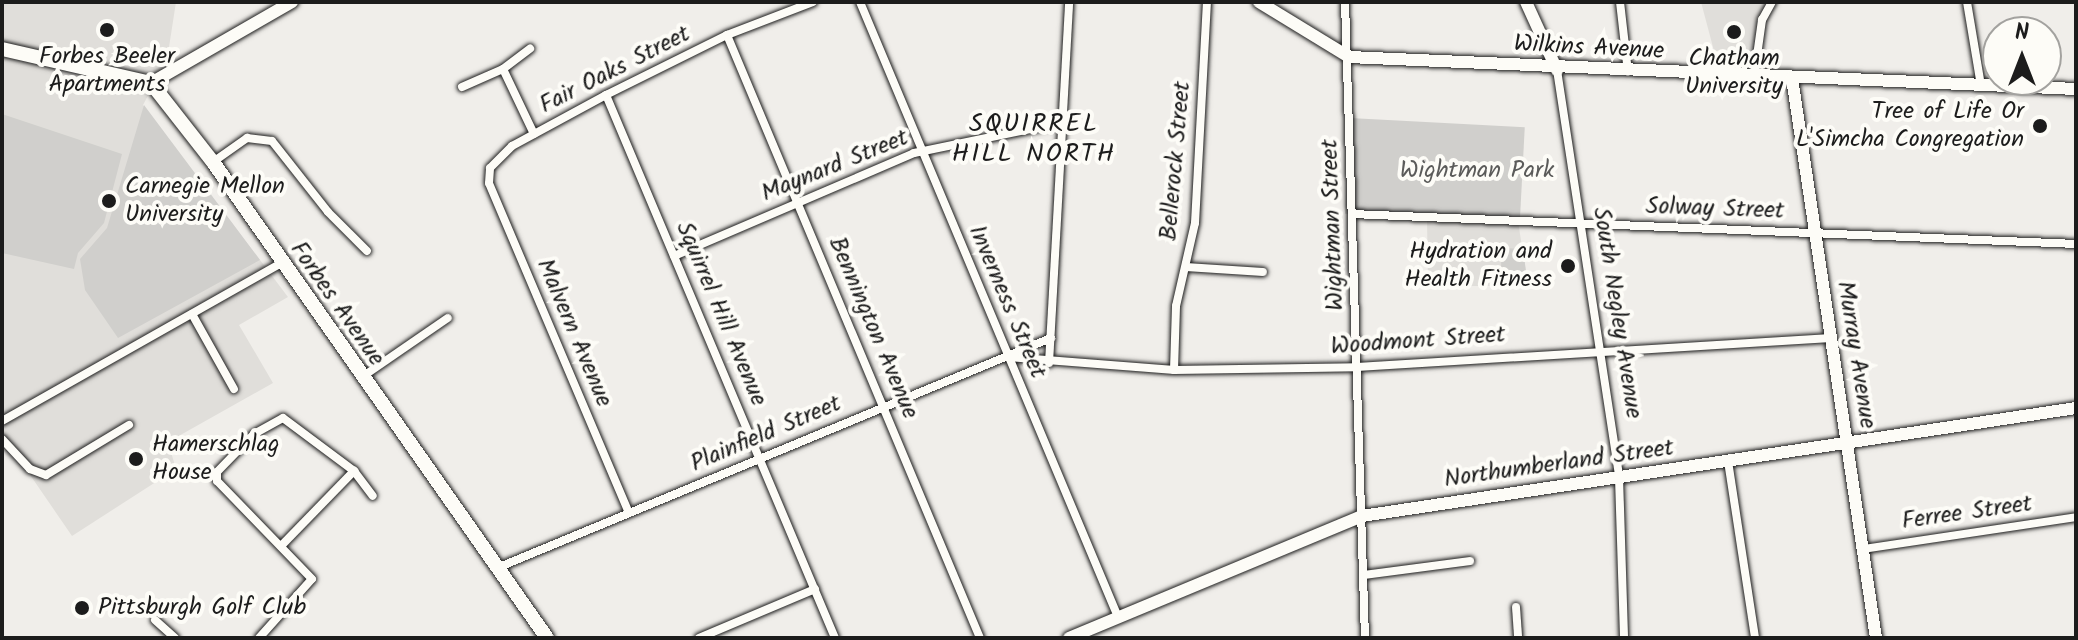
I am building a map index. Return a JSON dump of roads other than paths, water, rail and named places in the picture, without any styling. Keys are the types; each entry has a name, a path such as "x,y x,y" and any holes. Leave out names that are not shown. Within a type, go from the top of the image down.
{"main road":[{"path":"2,49 151,83"},
{"name":"Forbes Avenue","path":"151,83 213,162 361,378 547,638"}],"street":[{"path":"151,83 292,2"},
{"name":"Fair Oaks Street","path":"490,168 499,155 606,95 727,35 813,2"},
{"name":"Inverness Street","path":"860,2 1118,617"},
{"path":"1049,363 1069,2"},
{"name":"Bellerock Street","path":"1174,370 1176,306 1195,223 1207,2"},
{"name":"Wilkins Avenue","path":"1259,2 1349,57 1557,70 2076,89"},
{"name":"Wightman Street","path":"1345,2 1365,638"},
{"name":"South Negley Avenue","path":"1526,2 1557,70 1619,477 1624,638"},
{"path":"1620,2 1628,72"},
{"path":"1754,77 1762,20 1772,2"},
{"path":"1967,2 1981,86"},
{"name":"Bennington Avenue","path":"727,35 980,638"},
{"path":"462,87 503,69 530,49"},
{"path":"503,69 534,134"},
{"name":"Murray Avenue","path":"1792,78 1876,638"},
{"name":"Squirrel Hill Avenue","path":"606,95 835,638"},
{"name":"Maynard Street","path":"674,256 798,201 923,151 1064,122"},
{"path":"213,162 247,138 272,141 328,212 367,251"},
{"name":"Malvern Avenue","path":"490,168 489,183 629,513"},
{"name":"Solway Street","path":"1352,214 2076,244"},
{"path":"2,421 281,263"},
{"path":"1186,267 1263,272"},
{"path":"192,314 234,389"},
{"path":"361,378 448,318"},
{"name":"Plainfield Street","path":"497,568 883,405 1051,338"},
{"name":"Woodmont Street","path":"1008,357 1049,363 1174,370 1357,367 1599,349 1831,338"},
{"name":"Northumberland Street","path":"1069,638 1362,516 2076,408"},
{"path":"259,638 311,584 309,573 217,481 217,472 254,434 283,418 354,471 373,496"},
{"path":"2,439 30,469 46,475 129,425"},
{"path":"1728,461 1755,638"},
{"path":"281,546 354,471"},
{"name":"Ferree Street","path":"1863,549 2076,517"},
{"path":"1364,575 1470,561"},
{"path":"699,638 815,589"},
{"path":"1516,607 1518,638"},
{"path":"155,620 175,638"}],"place":[{"name":"Forbes Beeler Apartments","path":"107,30"},
{"name":"Chatham University","path":"1734,32"},
{"name":"Tree of Life Or L'Simcha Congregation","path":"2040,126"},
{"name":"Carnegie Mellon University","path":"109,201"},
{"name":"Hydration and Health Fitness","path":"1568,266"},
{"name":"Hamerschlag House","path":"136,459"},
{"name":"Pittsburgh Golf Club","path":"82,608"}],"district":[{"name":"SQUIRREL HILL NORTH","path":"1034,140"}],"park label":[{"name":"Wightman Park","path":"1477,171"}]}
